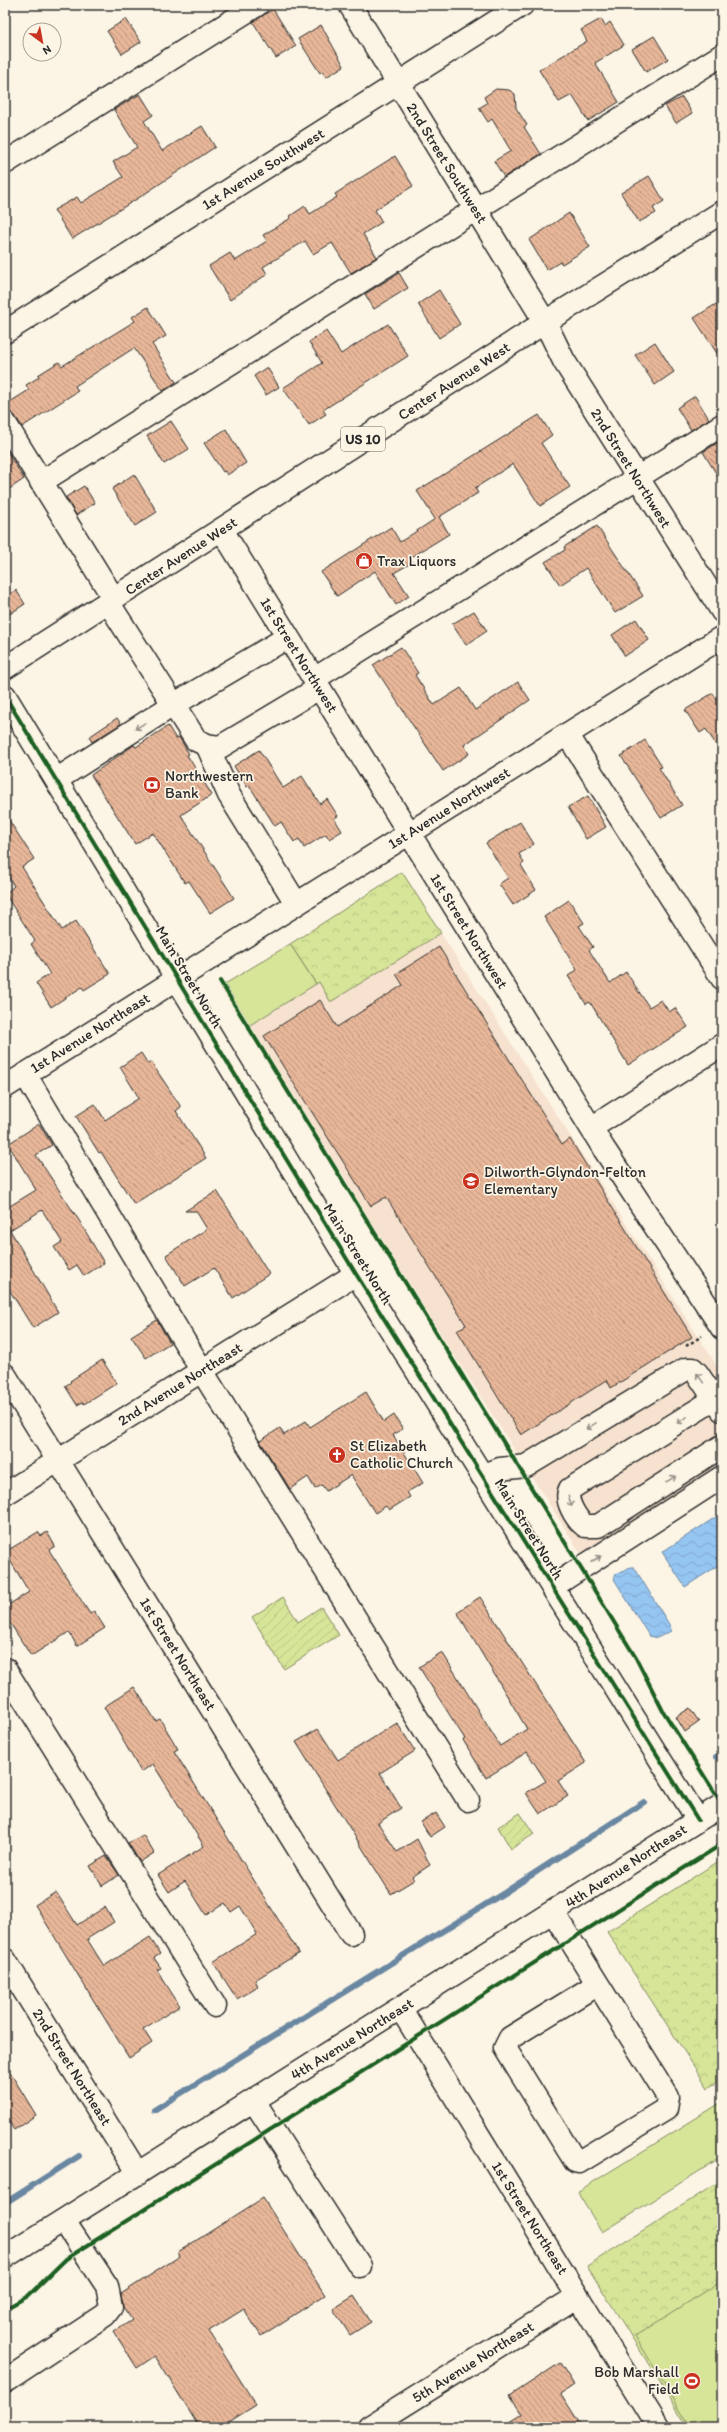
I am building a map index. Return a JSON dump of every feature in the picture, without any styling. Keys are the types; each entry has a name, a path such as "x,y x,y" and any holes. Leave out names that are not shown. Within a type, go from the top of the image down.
{"street":[{"path":"5,163 257,5"},
{"name":"2nd Street Southwest","path":"350,5 545,322"},
{"name":"1st Avenue Southwest","path":"5,332 522,5"},
{"path":"41,482 722,55"},
{"name":"Center Avenue West","path":"5,668 545,322 722,212"},
{"name":"2nd Street Northwest","path":"545,322 564,361 722,611"},
{"path":"5,423 173,705 196,740 207,745 220,747 638,477 722,425"},
{"name":"1st Street Northwest","path":"222,530 591,1128 722,1328"},
{"path":"56,780 173,705 288,637"},
{"name":"1st Avenue Northwest","path":"176,979 722,637"},
{"name":"Main Street North","path":"5,696 356,1274 698,1820"},
{"path":"567,734 722,978"},
{"path":"207,745 229,795 296,903"},
{"name":"1st Avenue Northeast","path":"5,1086 176,979"},
{"path":"591,1128 722,1045"},
{"path":"25,1074 202,1371 468,1800"},
{"name":"2nd Avenue Northeast","path":"5,1494 356,1274"},
{"path":"482,1476 500,1469 526,1466 686,1369 693,1369 697,1373 718,1405 570,1489 568,1502 585,1526 598,1526 722,1446"},
{"name":"1st Street Northeast","path":"5,1376 351,1934"},
{"path":"552,1588 722,1477"},
{"path":"5,1669 216,2006"},
{"name":"4th Avenue Northeast","path":"5,2257 401,2009 722,1805"},
{"path":"553,1912 596,1985 668,2097 666,2109 579,2162 575,2160 505,2048 510,2038 596,1985"},
{"name":"2nd Street Northeast","path":"5,1960 138,2174"},
{"name":"1st Street Northeast","path":"401,2009 658,2427"},
{"path":"254,2101 360,2266"},
{"path":"5,2382 105,2315 111,2307 107,2286 64,2220"},
{"name":"5th Avenue Northeast","path":"369,2427 578,2296"}],"shaded area":[{"name":"Dilworth-Glyndon-Felton Elementary","path":"402,872 722,1374 722,1465 581,1554 220,988"}],"green space":[{"path":"402,872 441,933 330,1001 319,982 316,984 290,944"},
{"path":"290,944 316,984 250,1025 225,984"},
{"path":"283,1597 298,1622 321,1607 339,1635 284,1669 252,1617"},
{"path":"520,1813 534,1834 511,1849 498,1827"},
{"path":"722,1859 722,2079 708,2088 607,1932"},
{"path":"722,2102 722,2157 602,2232 577,2192"},
{"path":"722,2180 722,2427 688,2427 587,2266"},
{"name":"Bob Marshall Field","path":"722,2281 722,2427 691,2427 635,2336"}],"water":[{"path":"722,1513 722,1563 685,1587 662,1552"},
{"path":"630,1567 634,1567 670,1626 671,1631 657,1638 649,1636 614,1579 616,1574"}],"building":[{"path":"273,9 296,46 276,58 253,22"},
{"path":"126,19 141,42 122,54 107,31"},
{"path":"601,19 605,26 610,22 624,45 595,63 619,102 588,121 572,95 559,102 539,70 587,41 581,30"},
{"path":"321,25 344,66 326,77 322,71 320,73 298,39"},
{"path":"654,36 668,59 646,72 632,49"},
{"path":"496,89 509,90 515,94 516,108 527,125 524,127 541,154 504,177 494,161 511,151 492,119 488,122 479,108 487,103 484,97"},
{"path":"140,94 153,115 144,121 162,151 202,126 215,147 140,197 72,239 54,210 77,197 81,203 123,177 113,162 137,147 114,110"},
{"path":"682,97 692,113 676,123 665,106"},
{"path":"395,156 413,186 375,210 382,222 363,234 377,257 351,273 332,243 313,254 305,241 263,267 267,274 230,300 209,266 230,253 235,261 267,241 263,235 291,218 290,216 305,206 310,214 337,197 335,194"},
{"path":"649,176 664,201 653,208 656,213 639,222 621,193"},
{"path":"569,213 590,247 562,264 560,262 547,270 529,240"},
{"path":"399,273 408,288 374,309 365,294"},
{"path":"439,290 460,324 439,338 418,304"},
{"path":"716,304 722,313 722,361 694,318"},
{"path":"148,307 166,336 152,344 176,382 163,391 134,348 75,386 78,391 22,427 15,416 5,411 5,405 29,390 26,385 39,377 38,375 59,362 62,366 135,321 132,317"},
{"path":"388,324 408,356 323,410 326,414 309,425 283,388 322,363 309,342 326,331 341,354"},
{"path":"655,342 674,372 655,385 635,355"},
{"path":"267,367 279,387 266,395 254,376"},
{"path":"695,396 709,419 691,430 677,408"},
{"path":"539,415 552,435 541,443 570,487 540,506 513,464 475,488 478,493 439,517 449,534 410,558 413,562 394,573 409,596 396,605 375,571 337,596 321,572 391,527 400,542 435,519 417,491"},
{"path":"171,421 189,449 164,464 147,436"},
{"path":"226,429 246,463 227,475 225,471 223,472 204,443"},
{"path":"722,440 722,483 703,452"},
{"path":"5,448 24,479 5,492"},
{"path":"134,474 157,512 135,526 112,489"},
{"path":"84,486 95,503 76,515 66,497"},
{"path":"597,526 643,596 615,613 586,568 560,585 545,562 565,550 564,547"},
{"path":"16,590 25,604 5,617 5,597"},
{"path":"474,611 487,631 466,645 452,624"},
{"path":"636,619 649,640 625,656 612,635"},
{"path":"401,647 418,673 415,675 434,705 461,688 475,710 518,682 530,700 464,745 469,754 443,771 373,665"},
{"path":"713,693 722,708 722,754 706,729 700,733 685,710"},
{"path":"117,718 121,724 92,742 89,737"},
{"name":"Northwestern Bank","path":"168,726 176,739 179,737 189,754 187,755 212,795 181,815 234,898 210,913 189,881 185,883 153,833 135,844 91,775 134,745 136,747"},
{"path":"645,740 662,767 659,768 682,805 661,818 621,756"},
{"path":"259,750 283,788 302,776 320,804 327,799 338,816 334,818 342,831 329,839 326,834 304,848 299,839 294,842 281,822 275,826 249,785 247,787 234,766"},
{"path":"588,796 606,827 586,839 568,807"},
{"path":"5,814 34,859 22,867 62,930 76,921 110,974 84,990 82,987 51,1007 36,983 50,974 31,944 35,941 5,894 14,886 8,876 5,878"},
{"path":"520,822 534,844 519,854 524,863 521,865 536,890 513,905 499,884 508,878 486,843"},
{"path":"569,900 584,923 579,926 593,947 589,950 610,983 626,972 649,1007 661,1000 669,1012 675,1008 688,1027 628,1065 590,1002 586,1004 568,976 577,970 544,917"},
{"name":"Dilworth-Glyndon-Felton Elementary","path":"439,947 562,1144 570,1139 692,1337 611,1388 607,1380 521,1435 457,1330 466,1325 386,1197 371,1206 264,1036 320,1000 337,1027 403,985 396,974"},
{"path":"141,1053 148,1064 151,1062 181,1107 176,1111 206,1158 134,1204 76,1116 95,1104 105,1120 139,1098 120,1067"},
{"path":"39,1124 52,1145 36,1155 80,1222 104,1263 84,1276 77,1265 69,1270 54,1247 62,1242 42,1210 10,1230 58,1312 33,1328 5,1283 5,1209 36,1190 8,1144"},
{"path":"217,1191 269,1274 233,1298 214,1268 185,1286 166,1255 207,1229 196,1211 185,1211"},
{"path":"157,1320 170,1343 146,1358 131,1336"},
{"path":"102,1360 117,1383 84,1404 83,1402 77,1405 65,1386 71,1382 70,1381"},
{"name":"St Elizabeth Catholic Church","path":"366,1392 384,1422 394,1415 403,1429 393,1435 423,1483 407,1492 410,1497 389,1510 386,1506 375,1513 351,1475 326,1491 322,1485 315,1489 308,1477 290,1489 260,1441 280,1428 284,1435 306,1421 310,1427"},
{"path":"38,1532 41,1536 47,1532 55,1546 49,1550 90,1614 94,1611 105,1628 77,1646 69,1632 31,1656 5,1615 5,1607 29,1592 5,1552"},
{"path":"480,1597 586,1763 558,1781 568,1796 540,1814 526,1793 546,1781 527,1752 486,1778 463,1740 465,1739 419,1667 442,1652 500,1746 527,1729 457,1612"},
{"path":"134,1687 156,1721 160,1719 178,1749 174,1751 299,1953 255,1980 258,1986 237,1999 213,1962 257,1934 240,1906 231,1912 225,1903 206,1915 185,1881 169,1892 158,1875 204,1846 153,1764 141,1772 104,1707"},
{"path":"690,1708 699,1722 685,1732 676,1717"},
{"path":"397,1723 415,1751 380,1773 401,1808 378,1823 397,1852 417,1839 430,1865 412,1877 414,1880 391,1894 296,1742 318,1729 338,1760"},
{"path":"436,1813 445,1827 430,1837 421,1822"},
{"path":"143,1835 154,1853 140,1862 128,1843"},
{"path":"106,1856 119,1875 102,1886 90,1866"},
{"path":"56,1892 77,1925 105,1907 114,1922 87,1939 104,1966 150,1937 160,1954 154,1958 161,1968 157,1970 180,2006 143,2029 152,2043 129,2058 35,1905"},
{"path":"5,2064 36,2115 14,2130 5,2116"},
{"path":"263,2198 325,2295 261,2336 244,2309 209,2331 256,2405 221,2427 199,2427 155,2356 137,2368 114,2332 132,2320 123,2307 121,2294 180,2256 178,2252"},
{"path":"354,2296 371,2322 350,2335 333,2309"},
{"path":"560,2363 574,2385 561,2394 582,2427 501,2427 522,2414 510,2396"}],"waterway":[{"path":"716,1757 722,1754"},
{"path":"154,2110 504,1893 644,1802"},
{"path":"5,2203 79,2156"}],"cycle path":[{"path":"5,696 356,1274 698,1820"},
{"path":"220,981 636,1658 663,1711 722,1804"},
{"path":"5,2309 28,2296 66,2259 722,1844"}],"place":[{"name":"Trax Liquors","path":"364,561"},
{"name":"Northwestern Bank","path":"152,785"},
{"name":"Dilworth-Glyndon-Felton Elementary","path":"471,1181"},
{"name":"St Elizabeth Catholic Church","path":"337,1455"},
{"name":"Bob Marshall Field","path":"692,2381"}]}
